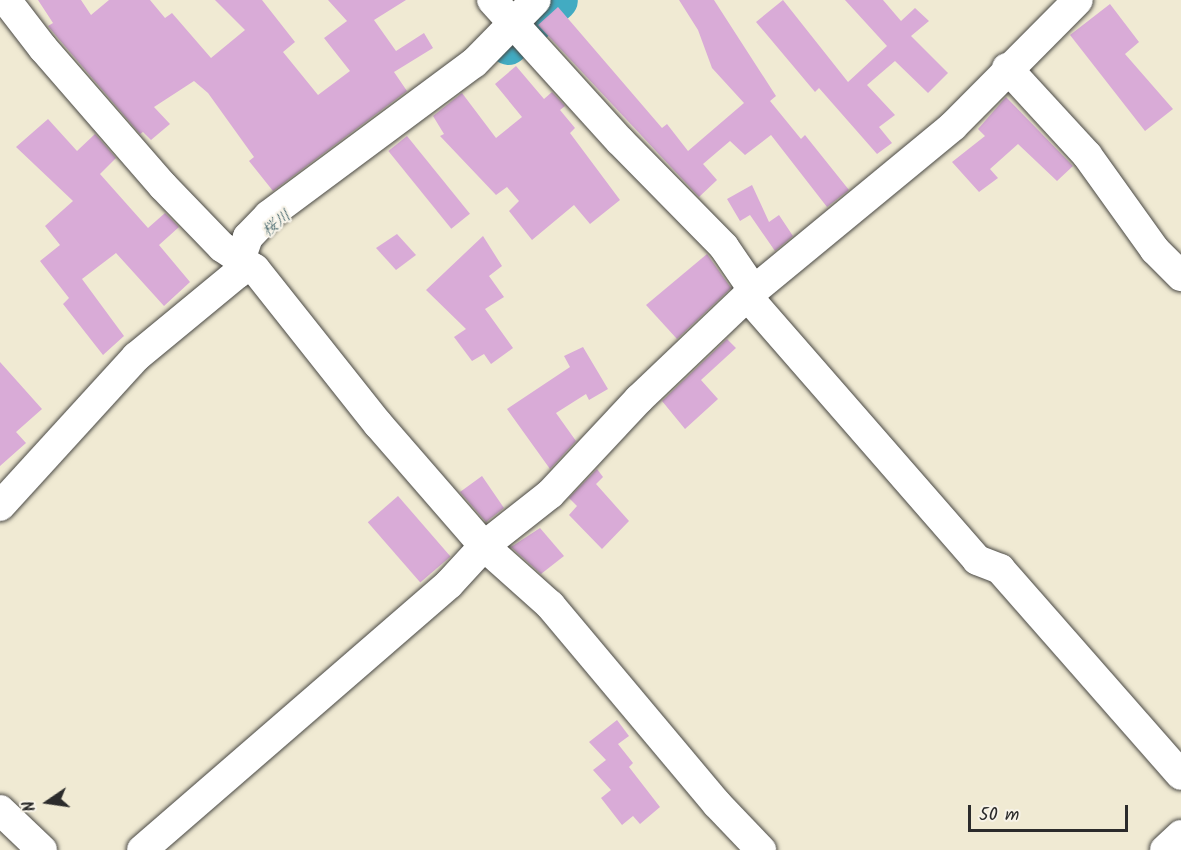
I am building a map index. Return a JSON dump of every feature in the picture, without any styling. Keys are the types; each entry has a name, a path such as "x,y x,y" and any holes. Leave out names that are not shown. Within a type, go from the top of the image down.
{"street":[{"path":"0,506 136,357 238,273 244,252 333,165 474,63 512,22 537,0"},
{"path":"142,850 449,584 484,546 550,494 639,399 751,293 910,164 1078,0"},
{"path":"10,6 43,48 163,186 222,247 244,252 378,424 484,546 550,605 717,804 761,850"},
{"path":"512,22 724,248 751,293 977,560 1000,569 1181,775"},
{"path":"1007,69 1087,155 1155,249 1181,276"},
{"path":"0,810 42,850"},
{"path":"1165,850 1181,835"}],"building":[{"path":"38,0 81,0 91,15 109,0 150,0 165,18 172,13 211,58 245,30 215,0 262,0 295,42 283,52 318,95 350,71 324,38 347,21 328,0 406,0 374,20 396,51 424,33 433,48 394,72 407,91 273,191 249,161 254,157 208,93 194,81 154,107 170,124 151,140 143,132 140,134 48,26 53,23"},
{"path":"679,0 714,0 776,96 770,101 801,139 805,135 849,190 827,207 771,135 745,155 730,141 703,164 717,180 699,197 538,25 558,7 662,128 667,124 688,151 744,103 712,68 698,30"},
{"path":"783,0 848,82 887,46 845,0 883,0 901,21 915,8 929,21 911,36 948,73 928,93 895,61 867,85 895,115 879,127 892,143 877,154 819,88 815,92 756,22"},
{"path":"1110,4 1139,42 1125,54 1173,109 1145,131 1070,35"},
{"path":"516,66 544,99 552,92 565,106 560,110 575,128 570,133 620,200 590,224 574,205 532,240 509,211 519,201 507,187 496,195 440,136 444,134 433,116 462,93 496,138 522,117 495,84"},
{"path":"1006,97 1073,166 1057,181 1018,144 990,169 998,178 979,192 952,162 985,136 978,129"},
{"path":"48,119 77,151 95,134 116,158 100,174 148,228 165,213 179,227 159,245 190,282 164,306 116,253 82,279 124,336 103,355 63,304 69,298 40,261 60,245 45,226 73,201 16,147"},
{"path":"407,136 470,214 451,229 388,151"},
{"path":"752,185 769,222 779,215 793,236 775,251 750,215 740,221 727,199"},
{"path":"397,234 416,255 396,270 376,248"},
{"path":"483,236 502,266 489,276 504,297 485,309 513,348 491,364 484,354 472,361 454,337 466,329 426,290"},
{"path":"707,254 731,288 677,339 646,305"},
{"path":"727,339 736,348 701,380 718,399 685,429 662,401"},
{"path":"583,347 608,389 589,400 586,394 556,413 576,441 550,469 507,409 570,367 564,356"},
{"path":"0,362 42,409 16,432 26,443 0,466"},
{"path":"597,469 603,477 596,484 629,521 602,549 569,515 577,506 569,498"},
{"path":"482,476 504,508 486,522 460,492"},
{"path":"398,496 450,556 420,583 368,522"},
{"path":"540,528 564,556 541,574 511,547"},
{"path":"617,720 629,736 618,744 633,763 629,767 660,807 640,824 633,816 622,825 601,798 611,790 593,770 606,760 589,742"}],"waterway":[{"name":"桜川","path":"508,45 558,0"}]}
